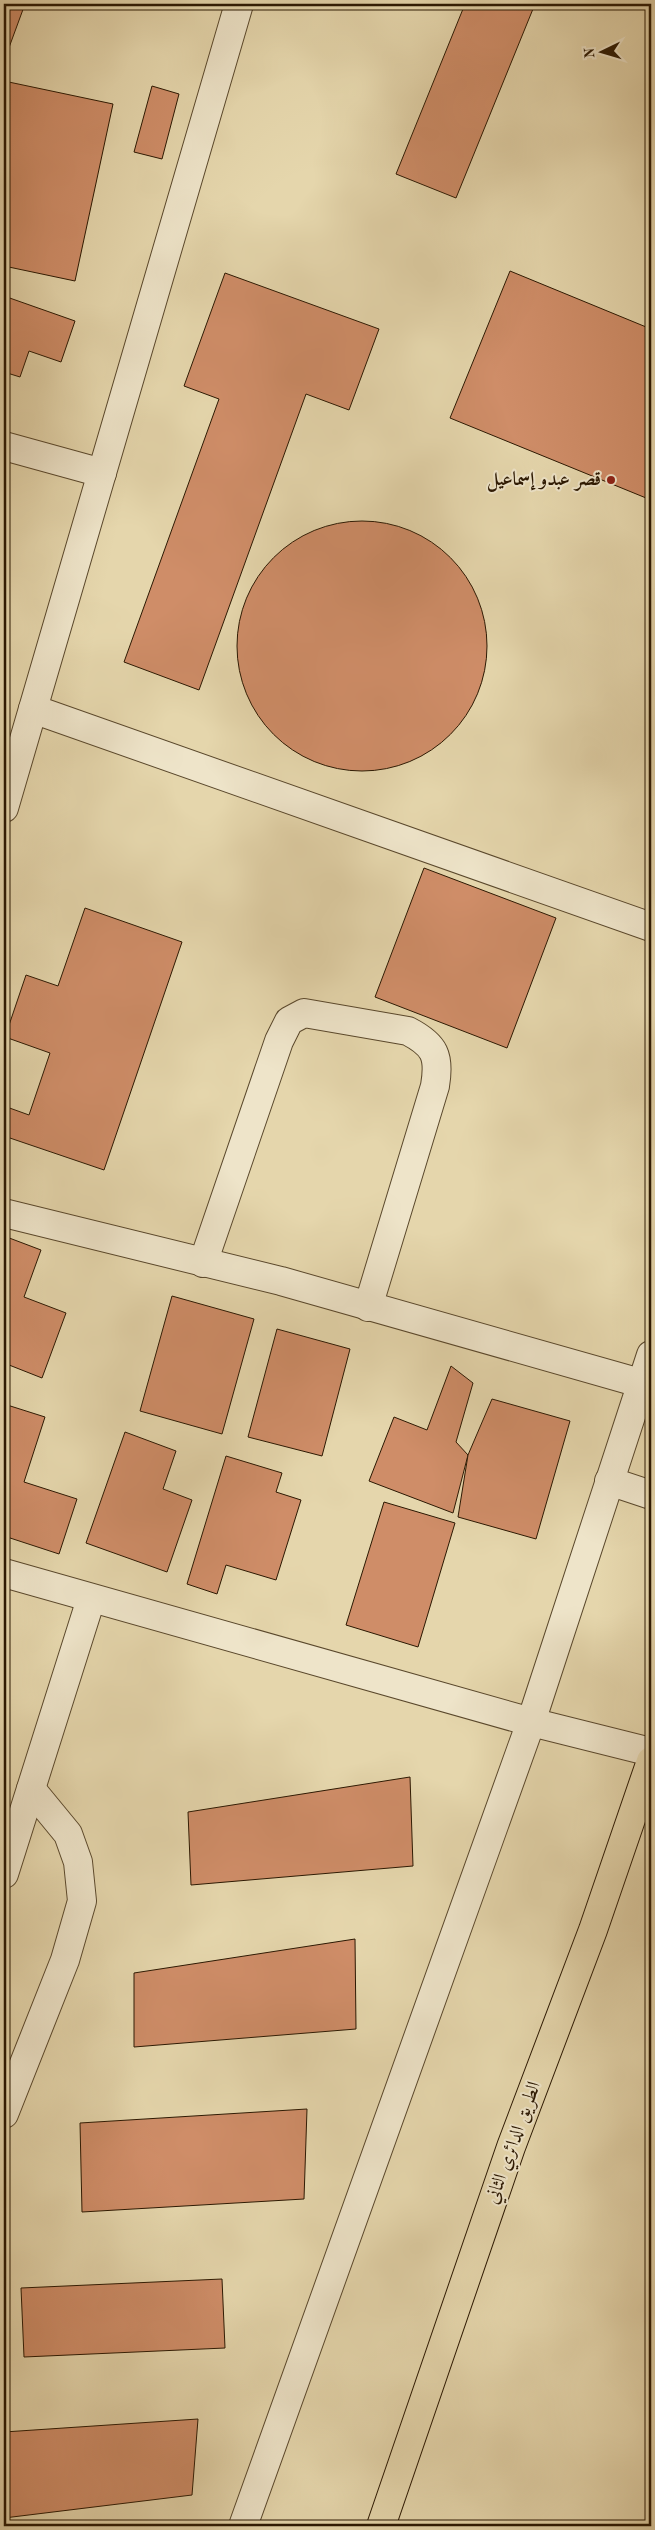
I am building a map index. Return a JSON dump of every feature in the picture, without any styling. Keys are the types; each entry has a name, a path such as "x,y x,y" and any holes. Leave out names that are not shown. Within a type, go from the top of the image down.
{"main road":[{"name":"الطريق الدائري الثاني","path":"381,2526 511,2147 593,1930 651,1761"}],"street":[{"path":"4,808 239,4"},
{"path":"4,446 102,473"},
{"path":"33,709 651,927"},
{"path":"203,1263 279,1040 289,1021 304,1013 408,1031 422,1038 434,1051 438,1068 435,1086 368,1307"},
{"path":"4,1213 281,1281 640,1383"},
{"path":"243,2526 531,1722 640,1383 651,1355"},
{"path":"609,1481 651,1495"},
{"path":"4,1573 531,1722 651,1752"},
{"path":"4,1874 91,1599"},
{"path":"4,2114 65,1960 82,1901 78,1862 68,1834 31,1790"}],"building":[{"path":"4,4 25,4 7,53 4,52"},
{"path":"465,4 535,4 456,198 396,174"},
{"path":"4,81 113,104 75,281 4,266"},
{"path":"152,86 179,94 162,159 134,152"},
{"path":"510,271 651,329 651,500 450,418"},
{"path":"225,273 379,329 349,410 306,394 199,690 124,662 219,399 184,386"},
{"path":"4,296 75,321 61,362 29,351 20,377 4,372"},
{"path":"362,521 386,524 410,531 431,542 450,558 466,577 477,598 484,622 487,646 484,670 477,694 466,715 450,734 431,750 410,761 386,768 362,771 338,768 314,761 293,750 274,734 258,715 247,694 240,670 237,646 240,622 247,598 258,577 274,558 293,542 314,531 338,524"},
{"path":"424,868 556,918 507,1048 375,997"},
{"path":"85,908 182,942 104,1170 4,1136 4,1106 29,1115 50,1053 5,1037 26,975 58,986"},
{"path":"4,1236 41,1250 24,1297 66,1313 42,1378 4,1363"},
{"path":"172,1296 254,1319 222,1434 140,1411"},
{"path":"277,1329 350,1349 322,1456 248,1437"},
{"path":"451,1366 473,1383 456,1442 468,1455 453,1513 369,1481 394,1417 427,1430"},
{"path":"492,1399 570,1421 536,1539 458,1517 468,1455"},
{"path":"4,1404 45,1417 24,1482 77,1499 59,1554 4,1536"},
{"path":"125,1432 176,1451 163,1489 192,1500 167,1572 86,1543"},
{"path":"226,1456 282,1473 276,1492 301,1500 276,1580 226,1565 217,1594 187,1584"},
{"path":"384,1502 455,1523 418,1647 346,1625"},
{"path":"410,1777 413,1866 191,1885 188,1812"},
{"path":"355,1939 356,2029 134,2047 134,1973"},
{"path":"307,2109 304,2199 82,2212 80,2123"},
{"path":"222,2279 225,2348 24,2357 21,2288"},
{"path":"198,2419 192,2495 4,2518 4,2432"}],"place":[{"name":"قصر عبدو إسماعيل","path":"611,480"}]}
